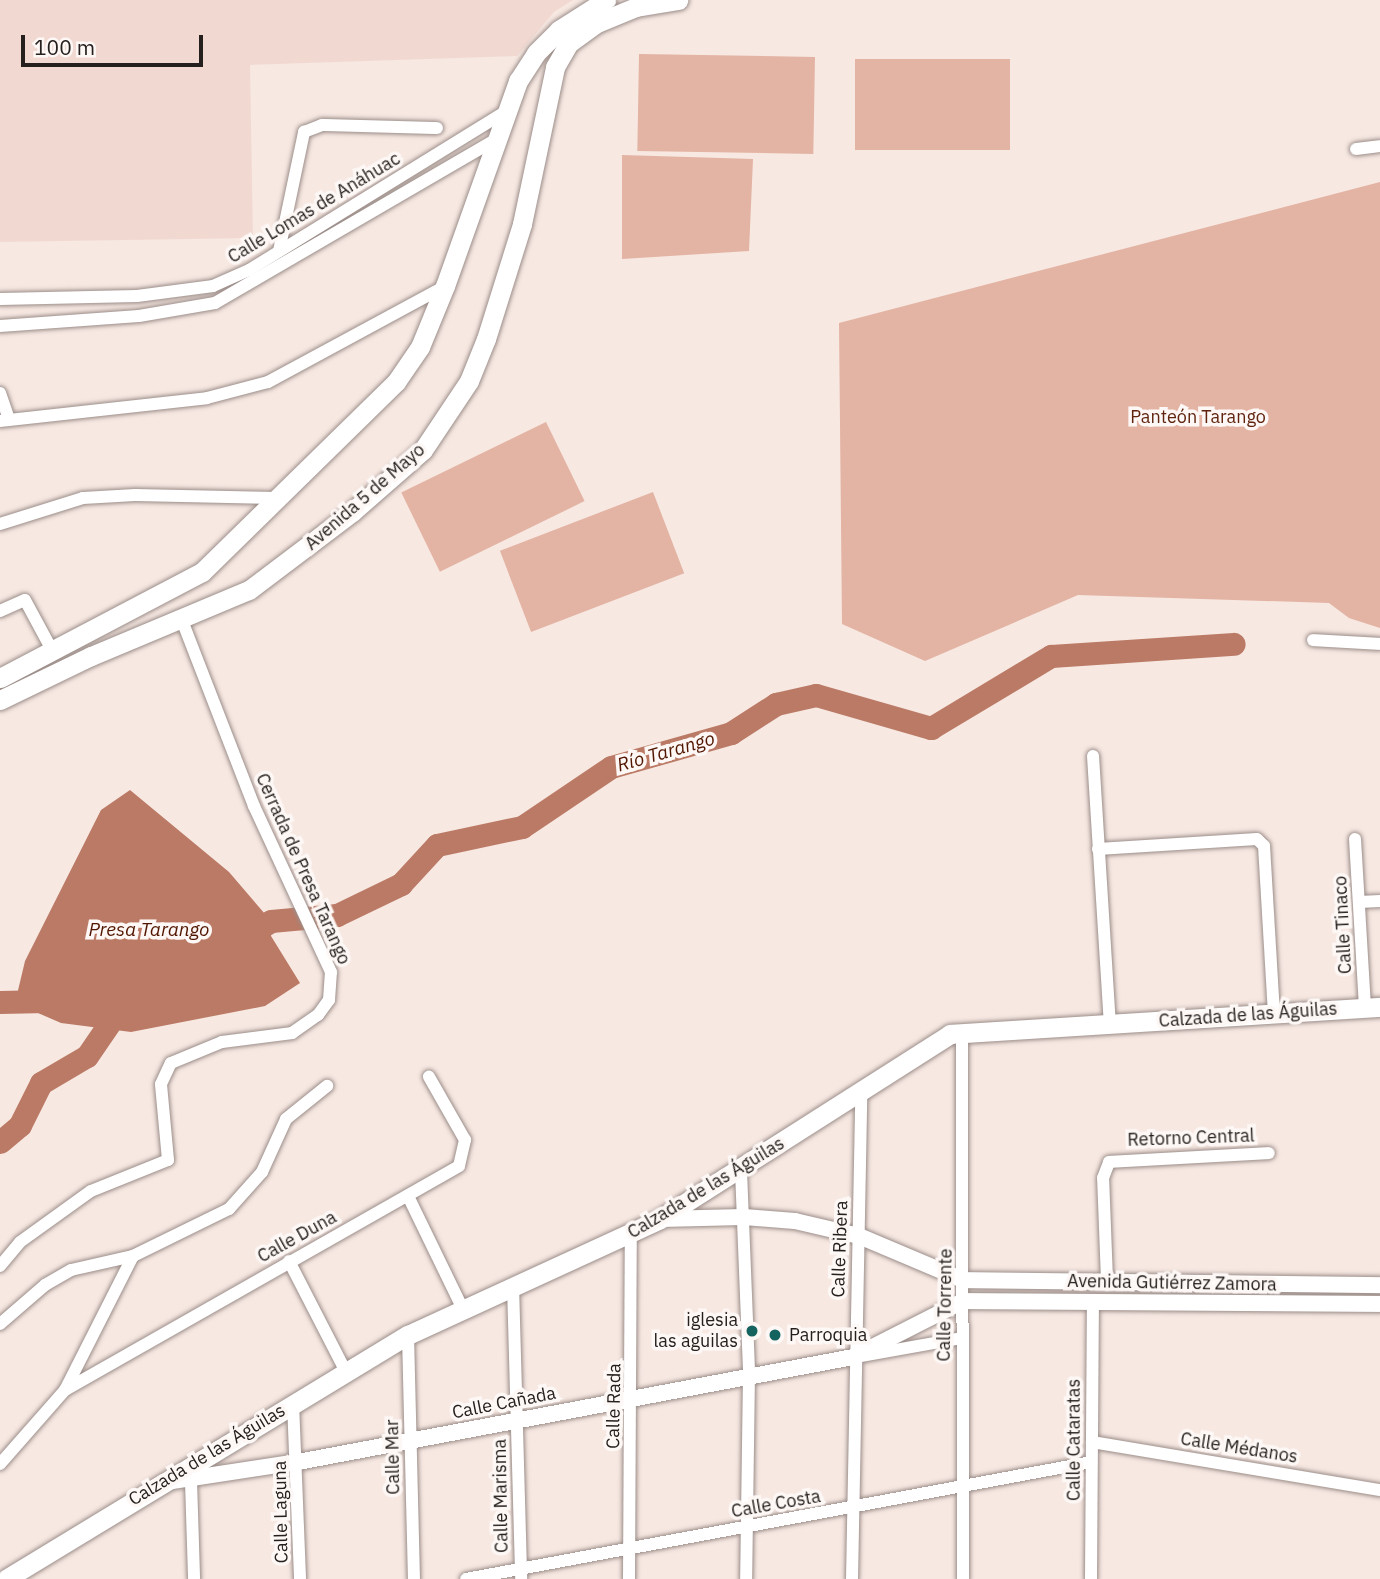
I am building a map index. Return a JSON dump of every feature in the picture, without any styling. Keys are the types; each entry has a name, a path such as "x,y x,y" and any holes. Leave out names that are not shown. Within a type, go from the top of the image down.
{"main road":[{"path":"0,678 202,572 396,382 420,347 499,138 506,111 536,53 583,12 606,0"},
{"path":"499,138 536,72 569,43 615,13 678,0"},
{"name":"Avenida 5 de Mayo","path":"0,701 91,656 249,590 277,571 423,450 469,381 486,339 522,224 549,85 569,43"},
{"name":"Calzada de las Águilas","path":"6,1579 345,1370 408,1335 462,1307 660,1219 741,1171 930,1044 962,1032 1373,1008"}],"street":[{"name":"Calle Lomas de Anáhuac","path":"0,299 76,299 214,286 279,251 506,111"},
{"path":"279,251 304,132 322,125 437,128"},
{"name":"Calle Lomas de Anáhuac","path":"0,326 139,316 215,303 499,138"},
{"path":"1356,149 1380,146"},
{"path":"0,393 4,419 207,398 268,382 445,286"},
{"path":"0,524 83,498 135,495 275,498"},
{"path":"0,611 25,600 53,652"},
{"name":"Cerrada de Presa Tarango","path":"0,1266 20,1242 91,1191 168,1160 161,1084 164,1071 171,1063 222,1042 303,1028 329,1000 331,972 326,959 254,806 182,620"},
{"path":"1313,640 1380,644"},
{"path":"1093,756 1110,1024"},
{"path":"1098,849 1257,839 1264,846 1274,1014"},
{"name":"Calle Tinaco","path":"1355,839 1359,902 1373,1008"},
{"path":"1359,902 1380,901"},
{"name":"Calle Torrente","path":"962,1032 963,1579"},
{"name":"Calle Duna","path":"65,1390 458,1166 466,1149 461,1131 429,1077"},
{"path":"0,1324 45,1285 71,1270 133,1256 229,1209 262,1172 285,1119 327,1086"},
{"name":"Calle Ribera","path":"852,1579 853,1357 859,1236 861,1088"},
{"name":"Retorno Central","path":"1107,1280 1103,1178 1109,1163 1269,1153"},
{"path":"741,1171 749,1374 746,1579"},
{"path":"408,1196 462,1307"},
{"path":"660,1219 744,1217 795,1221 859,1236 963,1280"},
{"name":"Calle Rada","path":"629,1579 631,1234"},
{"path":"0,1464 65,1390 133,1256"},
{"path":"289,1261 345,1370"},
{"name":"Avenida Gutiérrez Zamora","path":"963,1280 1380,1284"},
{"path":"1160,1281 1160,1303"},
{"name":"Calle Marisma","path":"513,1285 521,1574"},
{"name":"Avenida Gutiérrez Zamora","path":"963,1301 1380,1304"},
{"name":"Calle Cañada","path":"853,1357 963,1301"},
{"name":"Calle Cataratas","path":"1091,1579 1093,1301"},
{"name":"Calle Mar","path":"408,1335 414,1579"},
{"name":"Calle Cañada","path":"161,1482 191,1481 298,1462 632,1399 749,1374 962,1338"},
{"name":"Calle Laguna","path":"293,1403 298,1462 300,1579"},
{"name":"Calle Médanos","path":"1092,1442 1380,1490"},
{"name":"Calle Costa","path":"466,1579 521,1574 630,1548 1091,1462"},
{"path":"191,1481 194,1579"}],"shaded area":[{"path":"0,0 573,0 554,12 517,56 250,65 253,238 0,242"}],"green space":[{"path":"639,54 815,57 813,154 637,151"},
{"path":"855,59 1010,59 1010,150 855,150"},
{"path":"622,155 753,159 749,251 622,259"},
{"name":"Panteón Tarango","path":"1380,182 1380,628 1349,618 1329,603 1078,595 925,661 842,624 839,323"},
{"path":"546,422 585,501 440,572 401,493"},
{"path":"653,492 684,573 531,632 500,551"}],"water":[{"name":"Presa Tarango","path":"130,790 229,872 271,921 271,936 300,983 265,1006 131,1032 61,1023 15,1003 25,961 101,810"}],"waterway":[{"name":"Río Tarango","path":"246,936 271,921 337,915 401,884 437,845 522,827 611,767 731,733 776,704 816,695 931,728 1051,656 1234,644"},
{"path":"0,1002 46,1001"},
{"path":"0,1142 20,1125 41,1083 87,1056 124,1002"}],"place":[{"name":"iglesia las aguilas","path":"752,1331"},
{"name":"Parroquia","path":"775,1335"}]}
